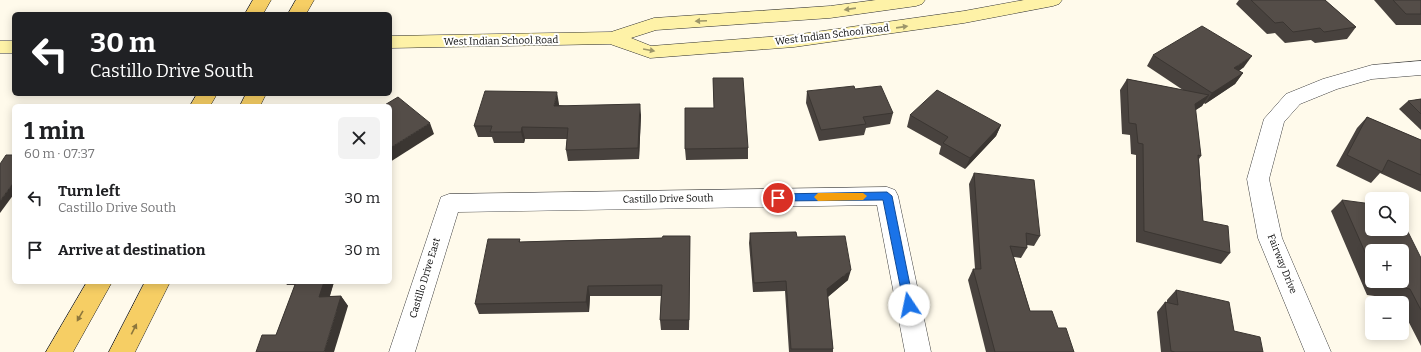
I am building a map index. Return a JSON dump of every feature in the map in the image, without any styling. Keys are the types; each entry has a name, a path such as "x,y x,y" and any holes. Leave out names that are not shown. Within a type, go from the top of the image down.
{"main road":[{"path":"255,12 262,0"},
{"path":"299,12 305,0"},
{"name":"West Indian School Road","path":"612,38 650,52 794,41 964,17 1053,0"},
{"name":"West Indian School Road","path":"392,42 612,38 654,24 748,19 830,12 868,3 907,1"},
{"path":"0,47 12,47"},
{"path":"59,352 99,284"},
{"path":"122,352 157,284"}],"street":[{"name":"Fairway Drive","path":"1318,352 1270,238 1258,179 1274,119 1293,99 1330,84 1372,72 1421,68"},
{"name":"Castillo Drive South","path":"449,203 887,196 918,352"},
{"name":"Castillo Drive East","path":"402,352 449,203"}],"building":[{"path":"1251,0 1325,0 1356,27 1324,32 1320,28 1293,32 1283,22 1275,23"},
{"path":"1393,0 1421,0 1421,14 1406,14"},
{"path":"1202,26 1252,56 1234,68 1243,73 1212,93 1153,55"},
{"path":"713,78 743,78 748,148 685,149 685,108 714,108"},
{"path":"1127,79 1209,95 1195,104 1201,156 1198,155 1203,221 1228,226 1230,253 1144,231 1143,144 1138,143 1136,124 1129,123"},
{"path":"854,86 855,89 881,86 893,113 863,117 866,124 821,130 807,91"},
{"path":"937,90 1001,125 970,158 943,143 948,137 910,115"},
{"path":"485,91 557,92 554,106 640,104 638,148 566,150 568,128 522,127 521,132 490,132 492,126 474,126"},
{"path":"398,97 430,123 392,147 392,104 386,104"},
{"path":"1421,99 1421,114 1408,101"},
{"path":"1367,117 1421,140 1421,175 1388,160 1382,172 1347,155"},
{"path":"6,155 12,155 12,185 0,201 0,164"},
{"path":"974,173 1034,180 1040,236 1026,233 1027,248 1010,246 1030,311 1052,311 1058,328 1066,328 1074,352 995,352 973,269 981,269"},
{"path":"1342,200 1365,203 1365,236 1409,236 1409,234 1421,258 1421,310 1410,289 1404,288 1409,288 1409,244 1365,244 1365,252"},
{"path":"796,232 797,237 845,236 851,270 827,289 833,349 791,349 786,281 754,283 750,233"},
{"path":"663,236 690,236 689,320 660,320 662,285 588,286 586,302 475,304 488,239 520,239 519,242 662,238"},
{"path":"295,284 323,284 319,297 341,296 324,352 256,352 262,335 276,335"},
{"path":"1176,290 1229,302 1234,331 1260,337 1263,352 1171,351 1165,302 1178,305"}],"slow traffic":[{"path":"818,197 863,196"}],"route":[{"path":"778,198 887,196 909,305"}]}
